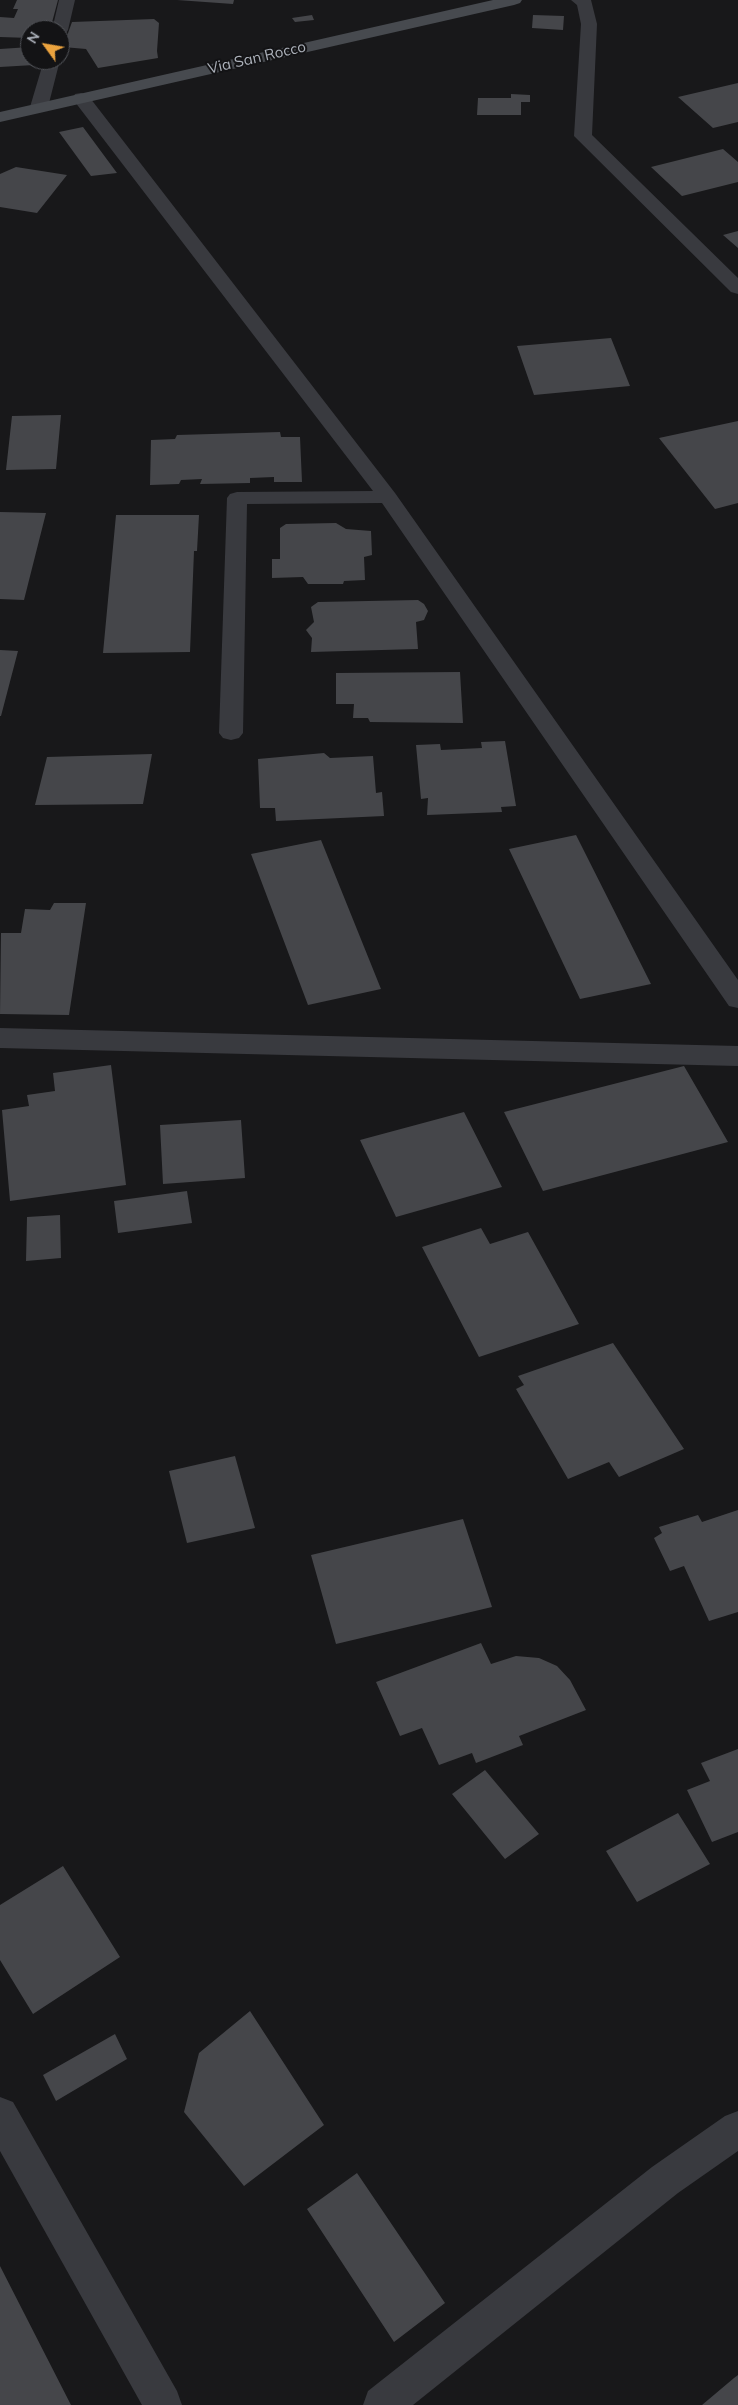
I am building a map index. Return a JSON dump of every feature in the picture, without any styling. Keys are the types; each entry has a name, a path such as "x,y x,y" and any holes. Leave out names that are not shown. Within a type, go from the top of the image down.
{"street":[{"path":"62,20 67,0"},
{"name":"Via San Rocco","path":"0,117 514,0"},
{"path":"579,0 585,3 589,24 583,136 738,288"},
{"path":"39,108 49,70"},
{"path":"81,98 388,497 738,999"},
{"path":"231,733 237,498 388,497"},
{"path":"0,1038 738,1056"},
{"path":"0,2115 163,2405"},
{"path":"382,2405 665,2180 738,2129"}],"building":[{"path":"17,0 58,0 53,20 20,20 20,38 0,37 0,17 14,18 18,9 13,9"},
{"path":"177,0 234,0 233,4"},
{"path":"312,15 314,20 295,22 292,18"},
{"path":"533,15 564,16 563,30 532,28"},
{"path":"154,19 159,23 158,58 98,68 86,49 70,48 70,28 72,22"},
{"path":"20,48 20,66 0,67 0,49"},
{"path":"738,83 738,122 713,128 678,97"},
{"path":"511,94 530,95 530,102 521,102 521,115 477,115 478,98 511,98"},
{"path":"83,127 117,173 91,176 59,132"},
{"path":"723,149 738,162 738,182 682,196 651,167"},
{"path":"16,167 67,175 37,213 0,207 0,174"},
{"path":"738,231 738,248 723,235"},
{"path":"611,338 630,386 534,395 517,346"},
{"path":"61,415 56,469 6,470 12,416"},
{"path":"738,421 738,503 715,509 659,438"},
{"path":"280,432 281,437 300,437 302,482 274,482 274,477 250,478 250,483 200,484 202,479 181,480 179,484 150,485 151,440 175,439 177,435"},
{"path":"0,512 46,513 24,600 0,599"},
{"path":"116,515 199,515 197,551 194,551 190,652 103,653"},
{"path":"336,523 346,529 371,531 372,555 364,557 365,580 344,581 343,584 308,584 303,577 272,578 272,559 280,559 280,528 286,524"},
{"path":"418,600 424,604 428,611 424,620 416,622 418,649 311,652 312,638 306,630 314,622 311,607 318,602"},
{"path":"0,650 18,651 1,716 0,716"},
{"path":"460,672 463,723 370,722 368,718 353,718 354,704 336,704 336,673"},
{"path":"505,741 516,806 501,807 502,812 427,815 428,798 421,799 416,745 440,744 441,750 482,748 481,742"},
{"path":"324,753 330,758 373,756 376,793 382,792 384,816 276,821 275,808 260,808 258,759"},
{"path":"152,754 143,804 35,805 47,757"},
{"path":"576,835 651,984 580,999 509,849"},
{"path":"321,840 381,989 308,1005 251,854"},
{"path":"54,903 86,903 69,1015 0,1014 1,933 21,933 25,909 50,910"},
{"path":"111,1065 126,1185 10,1201 2,1110 29,1106 27,1095 55,1091 53,1073"},
{"path":"684,1066 728,1142 543,1191 504,1112"},
{"path":"464,1112 502,1187 396,1217 360,1140"},
{"path":"241,1120 245,1178 163,1184 160,1125"},
{"path":"187,1191 192,1223 118,1233 114,1201"},
{"path":"60,1215 61,1258 26,1261 27,1217"},
{"path":"481,1228 490,1244 528,1232 579,1324 479,1357 422,1247"},
{"path":"613,1343 684,1449 619,1477 609,1462 568,1479 516,1389 524,1385 518,1376"},
{"path":"235,1456 255,1528 187,1543 169,1471"},
{"path":"738,1510 738,1612 709,1621 684,1566 670,1571 654,1538 662,1533 659,1527 698,1515 702,1522"},
{"path":"463,1519 492,1607 336,1644 311,1555"},
{"path":"481,1643 491,1664 516,1656 539,1658 557,1666 570,1680 586,1710 519,1736 523,1745 476,1763 472,1753 439,1765 422,1728 400,1736 376,1682"},
{"path":"738,1749 738,1832 712,1842 687,1790 710,1781 701,1763"},
{"path":"485,1770 539,1834 505,1859 452,1794"},
{"path":"678,1813 710,1864 637,1902 606,1851"},
{"path":"63,1866 120,1957 33,2014 0,1960 0,1905"},
{"path":"250,2011 324,2125 244,2186 184,2112 199,2053"},
{"path":"115,2034 127,2059 56,2101 43,2075"},
{"path":"357,2173 445,2303 394,2342 307,2209"},
{"path":"0,2266 71,2405 0,2405"},
{"path":"738,2375 738,2405 702,2405 734,2378"}]}
